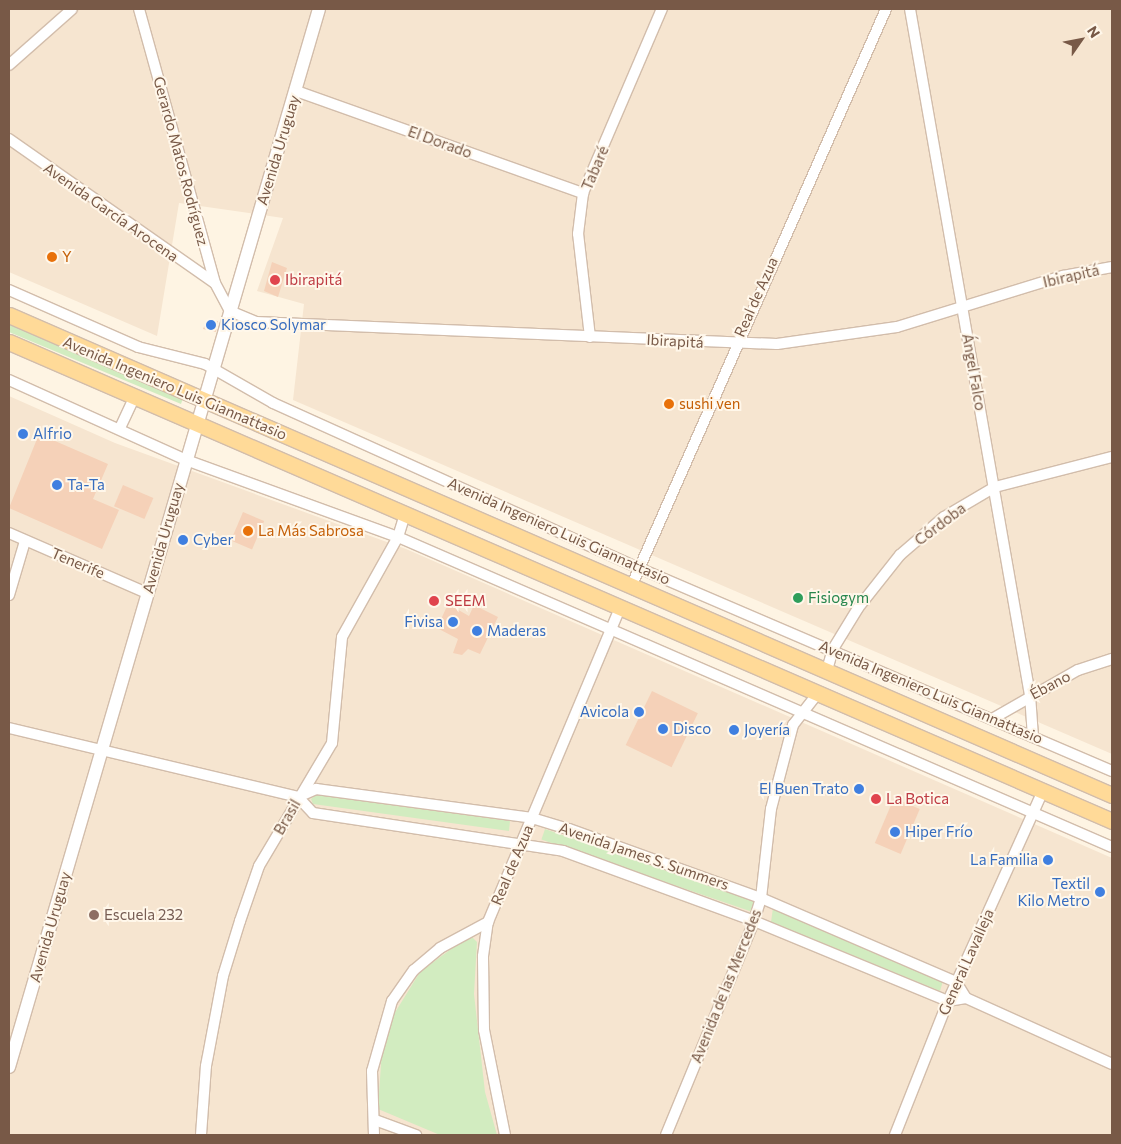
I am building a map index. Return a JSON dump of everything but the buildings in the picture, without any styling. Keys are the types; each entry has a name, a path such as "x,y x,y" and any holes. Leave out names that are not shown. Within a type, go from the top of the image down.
{"main road":[{"name":"Avenida Ingeniero Luis Giannattasio","path":"9,315 1112,795"},
{"name":"Avenida Ingeniero Luis Giannattasio","path":"9,342 1112,821"}],"street":[{"path":"9,65 72,9"},
{"name":"Gerardo Matos Rodríguez","path":"139,9 215,284 230,311"},
{"name":"Avenida Uruguay","path":"9,1068 319,9"},
{"name":"Tabaré","path":"590,337 578,234 583,194 662,9"},
{"name":"Real de Azua","path":"631,587 734,344 886,9"},
{"name":"Ángel Falco","path":"910,9 995,487 1030,695 1033,737"},
{"name":"El Dorado","path":"296,91 583,194"},
{"name":"Avenida García Arocena","path":"9,139 215,284"},
{"name":"Ibirapitá","path":"230,311 256,322 734,344 854,335 1112,266"},
{"name":"Avenida Ingeniero Luis Giannattasio","path":"9,290 138,347 213,368 273,403 639,568 1112,771"},
{"path":"9,380 120,428 186,460 398,537 801,710 1112,847"},
{"path":"120,428 135,396"},
{"name":"Córdoba","path":"827,670 833,650 900,555 944,517 995,487 1112,457"},
{"name":"Brasil","path":"201,1135 206,1066 223,976 259,866 332,743 336,667 345,629 398,537 405,514"},
{"name":"Tenerife","path":"9,534 147,593"},
{"path":"9,595 25,541"},
{"name":"Real de Azua","path":"505,1135 484,1030 483,956 488,922 620,608"},
{"name":"Ébano","path":"992,718 1030,695 1112,659"},
{"name":"Avenida de las Mercedes","path":"666,1135 762,898 772,809 801,710 817,694"},
{"name":"Avenida James S. Summers","path":"9,728 103,747 298,798 313,813 522,841 648,879 948,1001"},
{"name":"Avenida James S. Summers","path":"298,798 316,789 532,818 762,898 956,982"},
{"name":"General Lavalleja","path":"896,1135 956,982 1044,791"},
{"path":"374,1135 372,1071 392,1001 414,970 440,948 488,922"},
{"path":"956,982 966,998 1112,1064"},
{"path":"948,1001 966,998"},
{"path":"375,1120 416,1135"}],"shaded area":[{"path":"9,9 1112,9 1112,754 293,400 304,304 257,291 283,218 179,203 157,336 9,272"},
{"path":"9,396 115,443 406,549 1112,858 1112,1135 9,1135"}],"green space":[{"path":"9,322 183,398 181,404 9,332"},
{"path":"316,795 510,821 509,831 313,804 311,799"},
{"path":"545,829 754,901 750,911 541,839"},
{"path":"773,908 943,981 940,991 771,922"},
{"path":"470,935 477,942 474,994 485,1092 497,1135 440,1135 378,1109 382,1049 391,1019 420,972"}],"place":[{"name":"Y","path":"52,257"},
{"name":"Ibirapitá","path":"275,280"},
{"name":"Kiosco Solymar","path":"211,325"},
{"name":"sushi ven","path":"669,404"},
{"name":"Alfrio","path":"23,434"},
{"name":"Ta-Ta","path":"57,485"},
{"name":"La Más Sabrosa","path":"248,531"},
{"name":"Cyber","path":"183,540"},
{"name":"Fisiogym","path":"798,598"},
{"name":"SEEM","path":"434,601"},
{"name":"Fivisa","path":"453,622"},
{"name":"Maderas","path":"477,631"},
{"name":"Avicola","path":"639,712"},
{"name":"Disco","path":"663,729"},
{"name":"Joyería","path":"734,730"},
{"name":"El Buen Trato","path":"859,789"},
{"name":"La Botica","path":"876,799"},
{"name":"Hiper Frío","path":"895,832"},
{"name":"La Familia","path":"1048,860"},
{"name":"Textil Kilo Metro","path":"1100,892"},
{"name":"Escuela 232","path":"94,915"}]}
